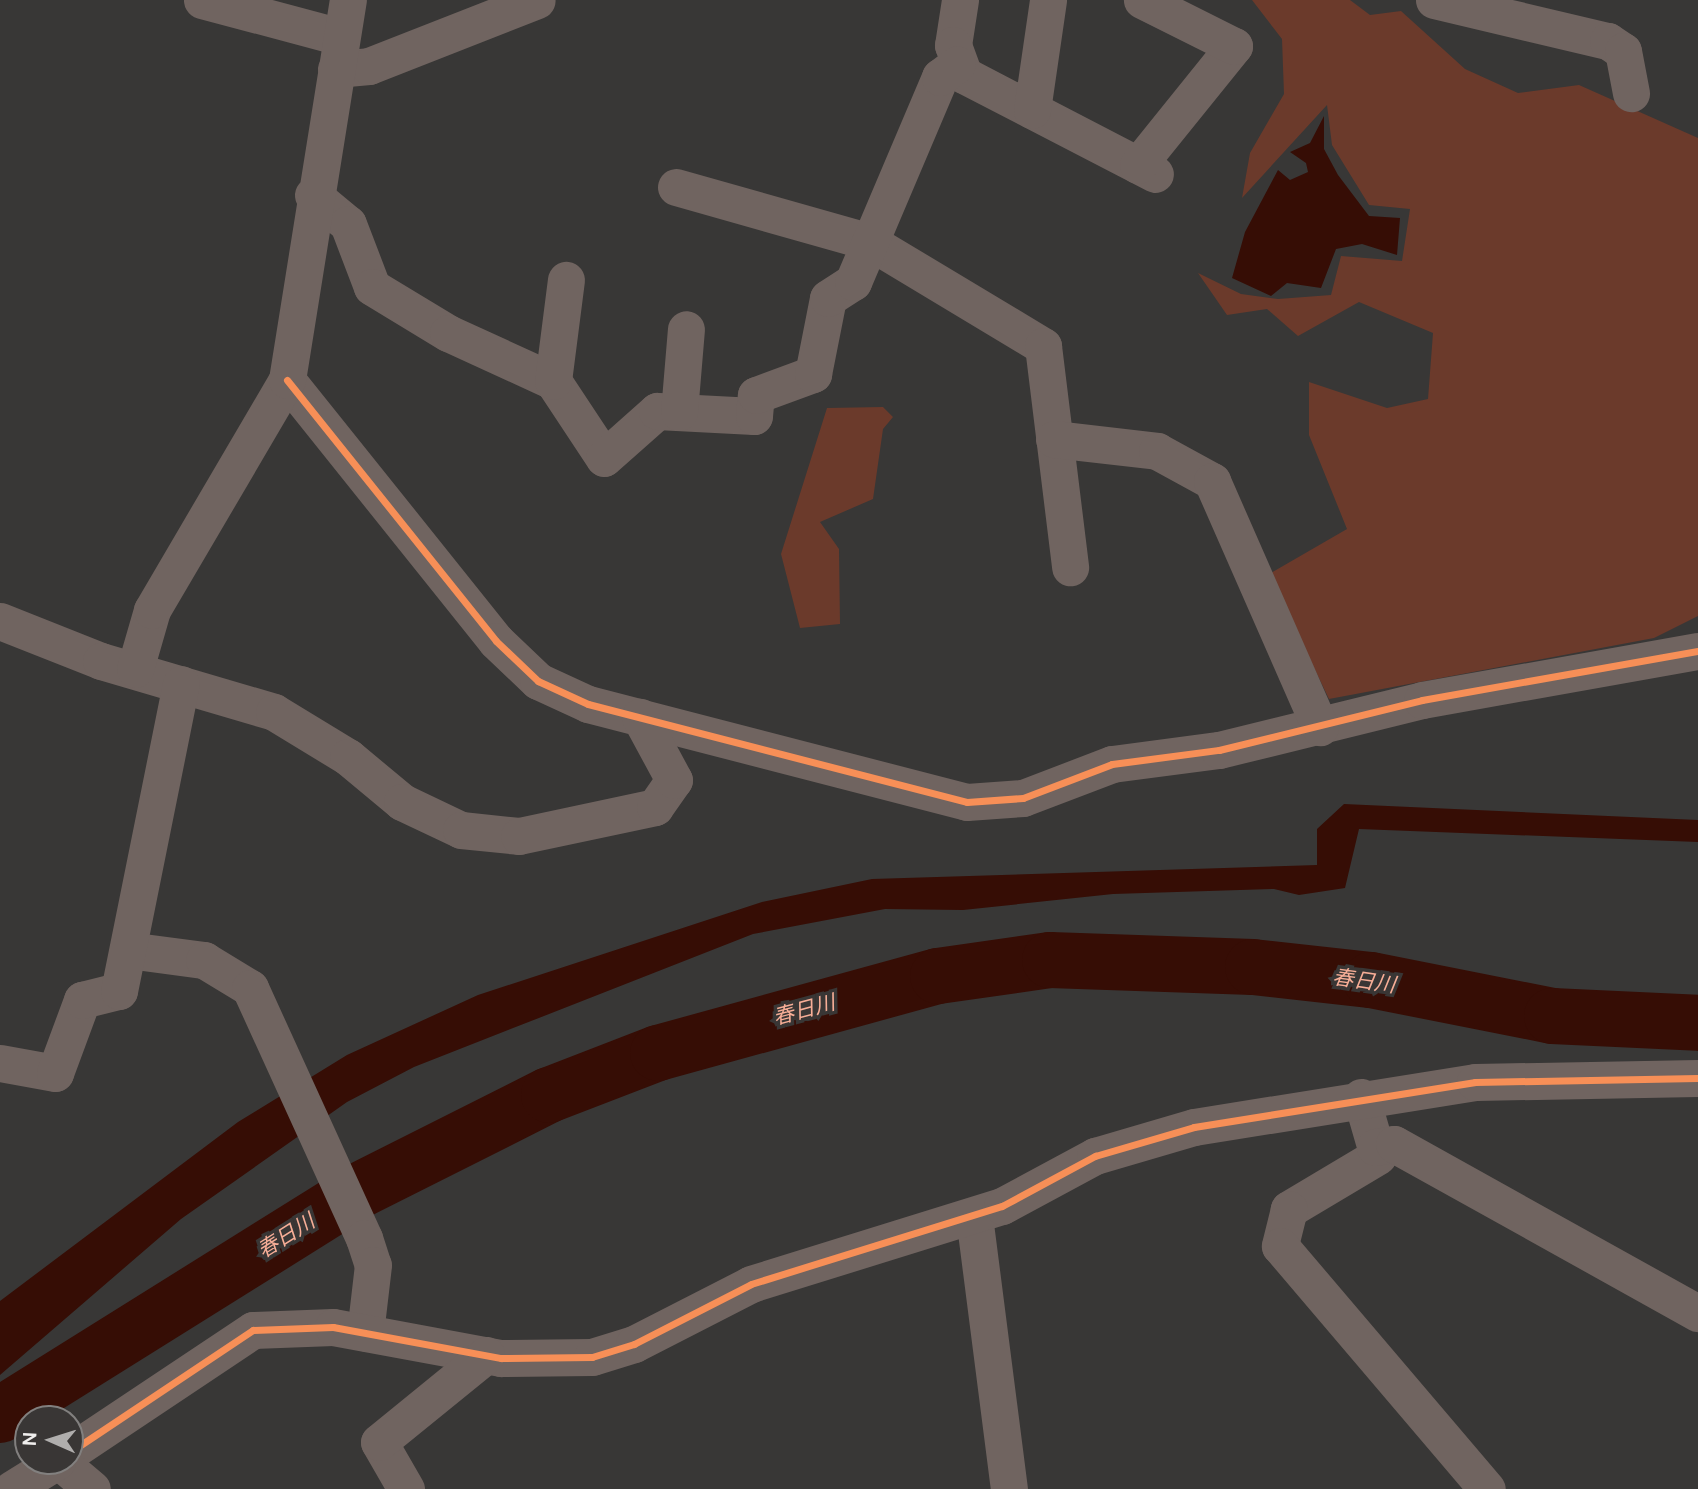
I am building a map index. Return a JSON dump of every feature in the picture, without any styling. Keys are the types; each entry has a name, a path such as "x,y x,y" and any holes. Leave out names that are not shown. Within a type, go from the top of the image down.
{"street":[{"path":"202,0 369,66 537,0"},
{"path":"135,669 152,610 287,380 313,195 348,0"},
{"path":"960,0 953,45 957,64 964,75 1146,169 1234,46 1142,0"},
{"path":"1031,110 1048,0"},
{"path":"1434,0 1608,41 1623,51 1631,93"},
{"path":"313,195 348,224 372,287 448,333 553,381 604,458 657,411 754,416 756,395 813,374 828,298 853,282 940,77 957,64"},
{"path":"676,187 870,242 1043,346 1070,567"},
{"path":"553,381 566,281"},
{"path":"679,412 686,329"},
{"path":"287,380 496,641 538,681 588,704 967,802 1023,798 1112,764 1320,727 1422,699 1698,651"},
{"path":"1054,439 1157,451 1212,481 1320,727"},
{"path":"0,621 135,669 274,712 348,757 402,802 461,830 519,836 655,807 674,780 640,717"},
{"path":"0,1063 55,1073 82,1000 119,991 181,684"},
{"path":"128,950 204,960 250,988 358,1225 373,1265 365,1333"},
{"path":"84,1443 253,1330 294,1325 365,1333 486,1355 592,1357 634,1344 751,1284 974,1216 1129,1144 1361,1097 1475,1082 1698,1078"},
{"path":"1361,1097 1378,1156 1289,1209 1280,1246 1487,1489"},
{"path":"1375,1147 1394,1144 1698,1313"},
{"path":"974,1216 1009,1489"},
{"path":"407,1489 379,1442 486,1355"},
{"path":"12,1489 35,1475"},
{"path":"75,1475 92,1489"}],"shaded area":[{"path":"1252,0 1350,0 1370,15 1401,11 1465,69 1518,93 1579,85 1698,138 1698,616 1654,638 1329,699 1269,574 1347,529 1309,435 1309,382 1387,408 1428,399 1433,333 1359,302 1298,336 1267,309 1227,315 1198,273 1241,294 1278,299 1331,295 1341,256 1402,261 1410,209 1369,205 1332,145 1327,105 1242,198 1250,153 1284,94 1282,39"},
{"path":"1324,116 1324,149 1338,175 1369,216 1400,218 1397,255 1362,244 1336,249 1321,288 1287,283 1271,296 1232,278 1245,232 1278,170 1290,180 1308,172 1306,163 1290,152 1310,143"},
{"path":"883,407 893,417 883,429 873,499 820,522 839,549 840,624 800,628 781,554 827,408"},
{"path":"1344,804 1698,820 1698,842 1359,829 1345,888 1299,895 1274,889 1113,894 963,910 885,909 753,934 414,1067 347,1102 181,1219 0,1375 0,1301 238,1122 347,1055 478,995 762,902 872,879 1317,865 1317,829"}],"waterway":[{"name":"春日川","path":"0,1415 358,1191 549,1095 658,1053 938,976 1050,960 1253,967 1371,980 1552,1016 1698,1023"}],"cycle path":[{"path":"287,380 496,641 538,681 588,704 967,802 1023,798 1112,764 1219,750 1422,700 1698,651"},
{"path":"84,1443 253,1330 333,1327 501,1358 592,1357 634,1344 751,1284 1002,1206 1095,1156 1194,1127 1475,1082 1698,1078"}]}
